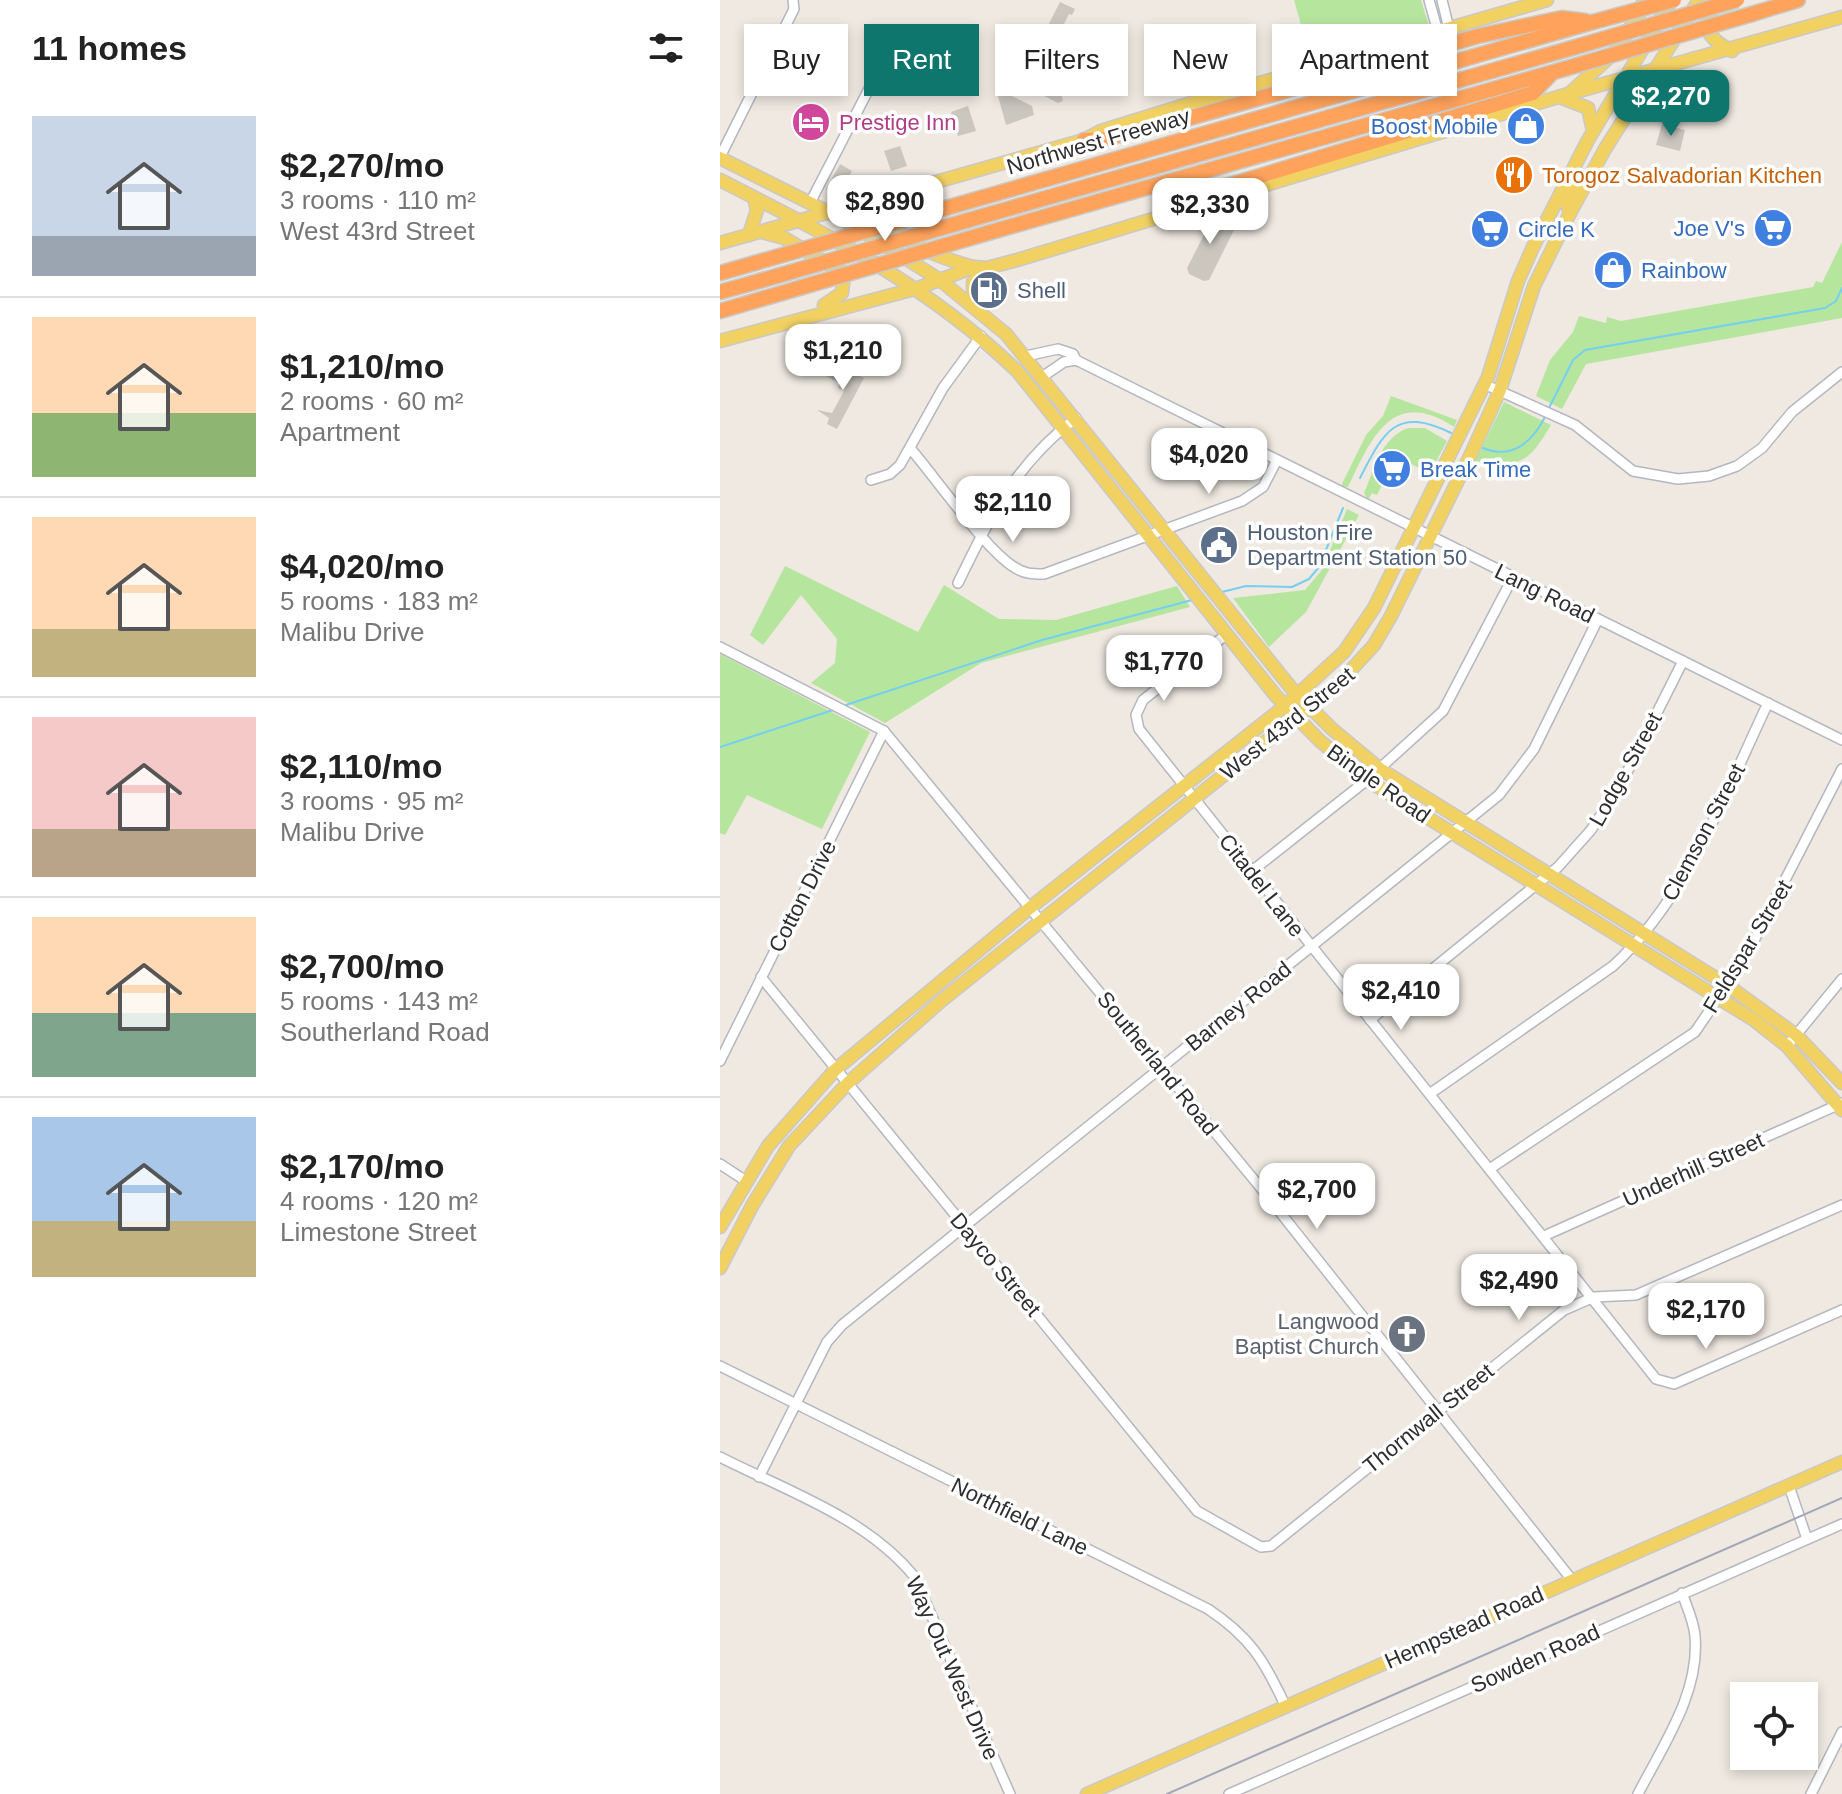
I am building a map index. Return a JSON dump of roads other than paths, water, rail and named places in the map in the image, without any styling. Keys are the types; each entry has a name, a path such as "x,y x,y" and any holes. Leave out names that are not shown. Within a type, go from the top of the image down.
{"highway":[{"name":"Northwest Freeway","path":"720,273 1673,0"},
{"path":"720,292 1737,0"},
{"path":"720,311 1798,0"},
{"path":"1084,140 1103,139 1179,121 1478,36 1562,18 1593,22"},
{"path":"1168,214 1180,202 1207,192 1533,93 1558,71"}],"main road":[{"path":"1457,27 1547,0"},
{"path":"1564,96 1614,53 1644,6 1643,0"},
{"name":"West 43rd Street","path":"720,1227 768,1146 835,1070 929,989 1285,706 1344,652 1374,608 1484,384 1520,277 1572,170 1673,0"},
{"name":"West 43rd Street","path":"720,1268 752,1206 789,1146 847,1084 941,1001 1310,707 1358,665 1391,616 1500,390 1534,286 1570,213 1605,149 1657,72 1699,0"},
{"path":"1717,0 1706,17 1707,30 1717,43 1732,51"},
{"path":"720,341 918,288 1564,96 1732,51 1842,17"},
{"path":"720,243 1084,140 1101,131 1272,81"},
{"path":"1564,96 1588,108 1591,136 1605,149"},
{"name":"Bingle Road","path":"720,157 833,213 940,280 1006,334 1076,418 1184,558 1298,695 1380,769 1727,985 1796,1035 1842,1083"},
{"path":"1570,213 1566,202 1572,188 1572,170"},
{"name":"Bingle Road","path":"720,180 799,220 918,288 984,339 1064,427 1147,538 1285,706 1367,780 1719,997 1787,1046 1841,1106"},
{"path":"918,188 890,210 888,216 892,227 929,251 980,268"},
{"path":"754,198 757,210 755,233"},
{"path":"755,233 784,238 844,275 844,287 837,299 796,319"},
{"path":"974,307 973,282 980,268"},
{"path":"1520,277 1534,286"},
{"path":"984,339 1033,375 1042,377"},
{"path":"1172,567 1184,558"},
{"path":"1374,608 1391,616"},
{"path":"1107,846 1117,859"},
{"path":"929,989 941,1001"},
{"path":"736,1196 752,1206"},
{"name":"Hempstead Road","path":"1087,1794 1842,1462"}],"street":[{"path":"720,157 794,9 793,0"},
{"path":"1429,0 1441,24"},
{"path":"1442,0 1444,24"},
{"path":"811,201 865,96"},
{"path":"871,480 890,474 910,448 943,388 984,339"},
{"name":"Lang Road","path":"1026,356 1061,349 1076,360 1842,740"},
{"path":"1042,377 1064,362 1076,360"},
{"path":"1484,384 1575,425 1633,471 1665,479 1709,476 1737,466 1762,448 1792,412 1842,372"},
{"path":"958,583 982,534 1021,469 1076,418"},
{"path":"910,448 1011,566 1027,574 1044,574 1242,501 1263,487 1277,460"},
{"path":"1252,871 1367,780 1443,711 1513,577"},
{"name":"Barney Road","path":"759,1477 827,1342 842,1325 1499,795 1526,762 1598,619"},
{"name":"Citadel Lane","path":"1227,634 1143,700 1136,715 1139,729 1594,1297 1656,1379 1674,1384 1842,1310"},
{"name":"Southerland Road","path":"720,647 851,711 884,731 1162,1068 1439,1410 1572,1580"},
{"name":"Lodge Street","path":"1370,1020 1550,874 1591,830 1610,803 1683,661"},
{"name":"Clemson Street","path":"1431,1093 1613,966 1635,945 1675,892 1768,703"},
{"name":"Cotton Drive","path":"720,1061 884,731"},
{"name":"Feldspar Street","path":"1491,1168 1695,1032 1727,985 1795,865 1842,769"},
{"name":"Dayco Street","path":"761,977 1197,1511 1242,1537"},
{"path":"1787,1046 1842,979"},
{"name":"Underhill Street","path":"1544,1236 1841,1106"},
{"path":"720,1164 746,1181"},
{"name":"Thornwall Street","path":"1242,1537 1261,1547 1271,1546 1542,1324 1594,1297 1636,1295 1842,1205"},
{"name":"Northfield Lane","path":"720,1366 1208,1609 1250,1642 1265,1663 1285,1705"},
{"name":"Way Out West Drive","path":"720,1457 865,1530 892,1550 914,1576 1010,1794"},
{"path":"1789,1486 1807,1539"},
{"name":"Sowden Road","path":"1234,1793 1842,1524"},
{"path":"1638,1794 1682,1707 1696,1665 1695,1632 1682,1593"},
{"path":"1811,1794 1842,1732"}],"waterway":[{"path":"1549,408 1573,360 1585,350 1825,308 1836,301 1842,288"},
{"path":"1483,448 1503,452 1512,450 1527,441 1545,417"},
{"path":"1360,478 1385,436 1404,423 1432,425 1451,433"},
{"path":"1222,592 1246,586 1292,587 1309,579 1319,567 1343,508"},
{"path":"843,706 1042,640 1192,600"},
{"path":"720,747 833,710"}],"railway":[{"path":"1167,1794 1842,1498"}],"place":[{"name":"Prestige Inn","path":"811,122"},
{"name":"Boost Mobile","path":"1526,126"},
{"name":"Torogoz Salvadorian Kitchen","path":"1514,175"},
{"name":"Joe V's","path":"1773,228"},
{"name":"Circle K","path":"1490,229"},
{"name":"Rainbow","path":"1613,270"},
{"name":"Shell","path":"989,290"},
{"name":"Break Time","path":"1392,469"},
{"name":"Houston Fire Department Station 50","path":"1219,545"},
{"name":"Langwood Baptist Church","path":"1407,1334"}]}
